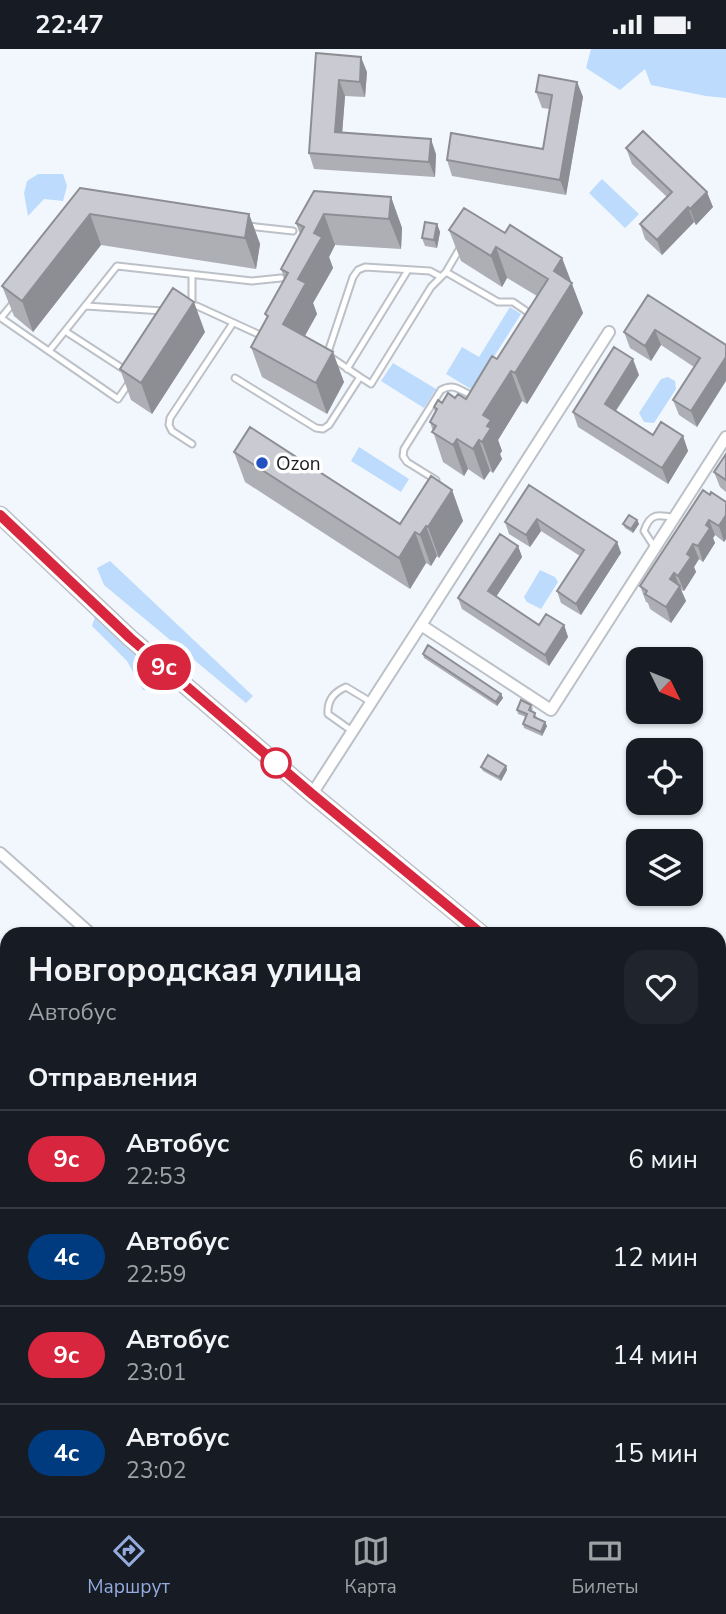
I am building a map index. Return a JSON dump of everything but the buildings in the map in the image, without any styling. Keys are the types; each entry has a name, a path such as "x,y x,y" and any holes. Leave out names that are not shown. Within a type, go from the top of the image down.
{"street":[{"path":"312,794 609,332"},
{"path":"421,625 551,710 726,437"},
{"path":"0,515 130,638 312,794 473,927"},
{"path":"0,853 83,927"}],"lane":[{"path":"239,225 293,231"},
{"path":"467,236 443,274 431,287 371,384 329,356 353,277 358,270 365,267 443,274 498,302 513,302 529,311 532,323"},
{"path":"49,351 117,266 252,281 281,278"},
{"path":"347,369 408,270"},
{"path":"192,274 188,306 258,334"},
{"path":"17,298 1,318 118,399 134,375 65,331"},
{"path":"85,306 165,311"},
{"path":"192,444 172,431 170,418 233,323"},
{"path":"235,378 316,428 323,429 329,425 360,377"},
{"path":"436,480 407,462 403,456 404,449 441,390 454,386 476,397 481,394"},
{"path":"655,548 644,531 648,522 654,514 675,518"},
{"path":"352,731 328,714 327,707 332,697 346,687 371,702"}],"shaded area":[{"path":"591,49 726,49 726,98 651,85 645,69 620,90 586,68"},
{"path":"38,174 63,174 67,186 63,201 44,199 28,216 24,193 27,181"},
{"path":"602,179 639,214 625,228 589,193"},
{"path":"510,307 521,314 490,363 476,392 446,374 462,347 479,357"},
{"path":"393,363 436,389 424,408 381,381"},
{"path":"668,377 675,381 676,389 654,423 644,422 639,413 661,379"},
{"path":"359,447 409,479 401,492 351,461"},
{"path":"110,561 253,696 246,703 104,585 97,568"},
{"path":"540,570 555,577 558,582 541,609 527,602 524,597"},
{"path":"95,617 104,622 159,678 157,689 143,690 127,661 92,626"}],"bus line":[{"name":"9с","path":"0,515 130,638 312,794 473,927"}],"place":[{"name":"Ozon","path":"262,463"}]}
